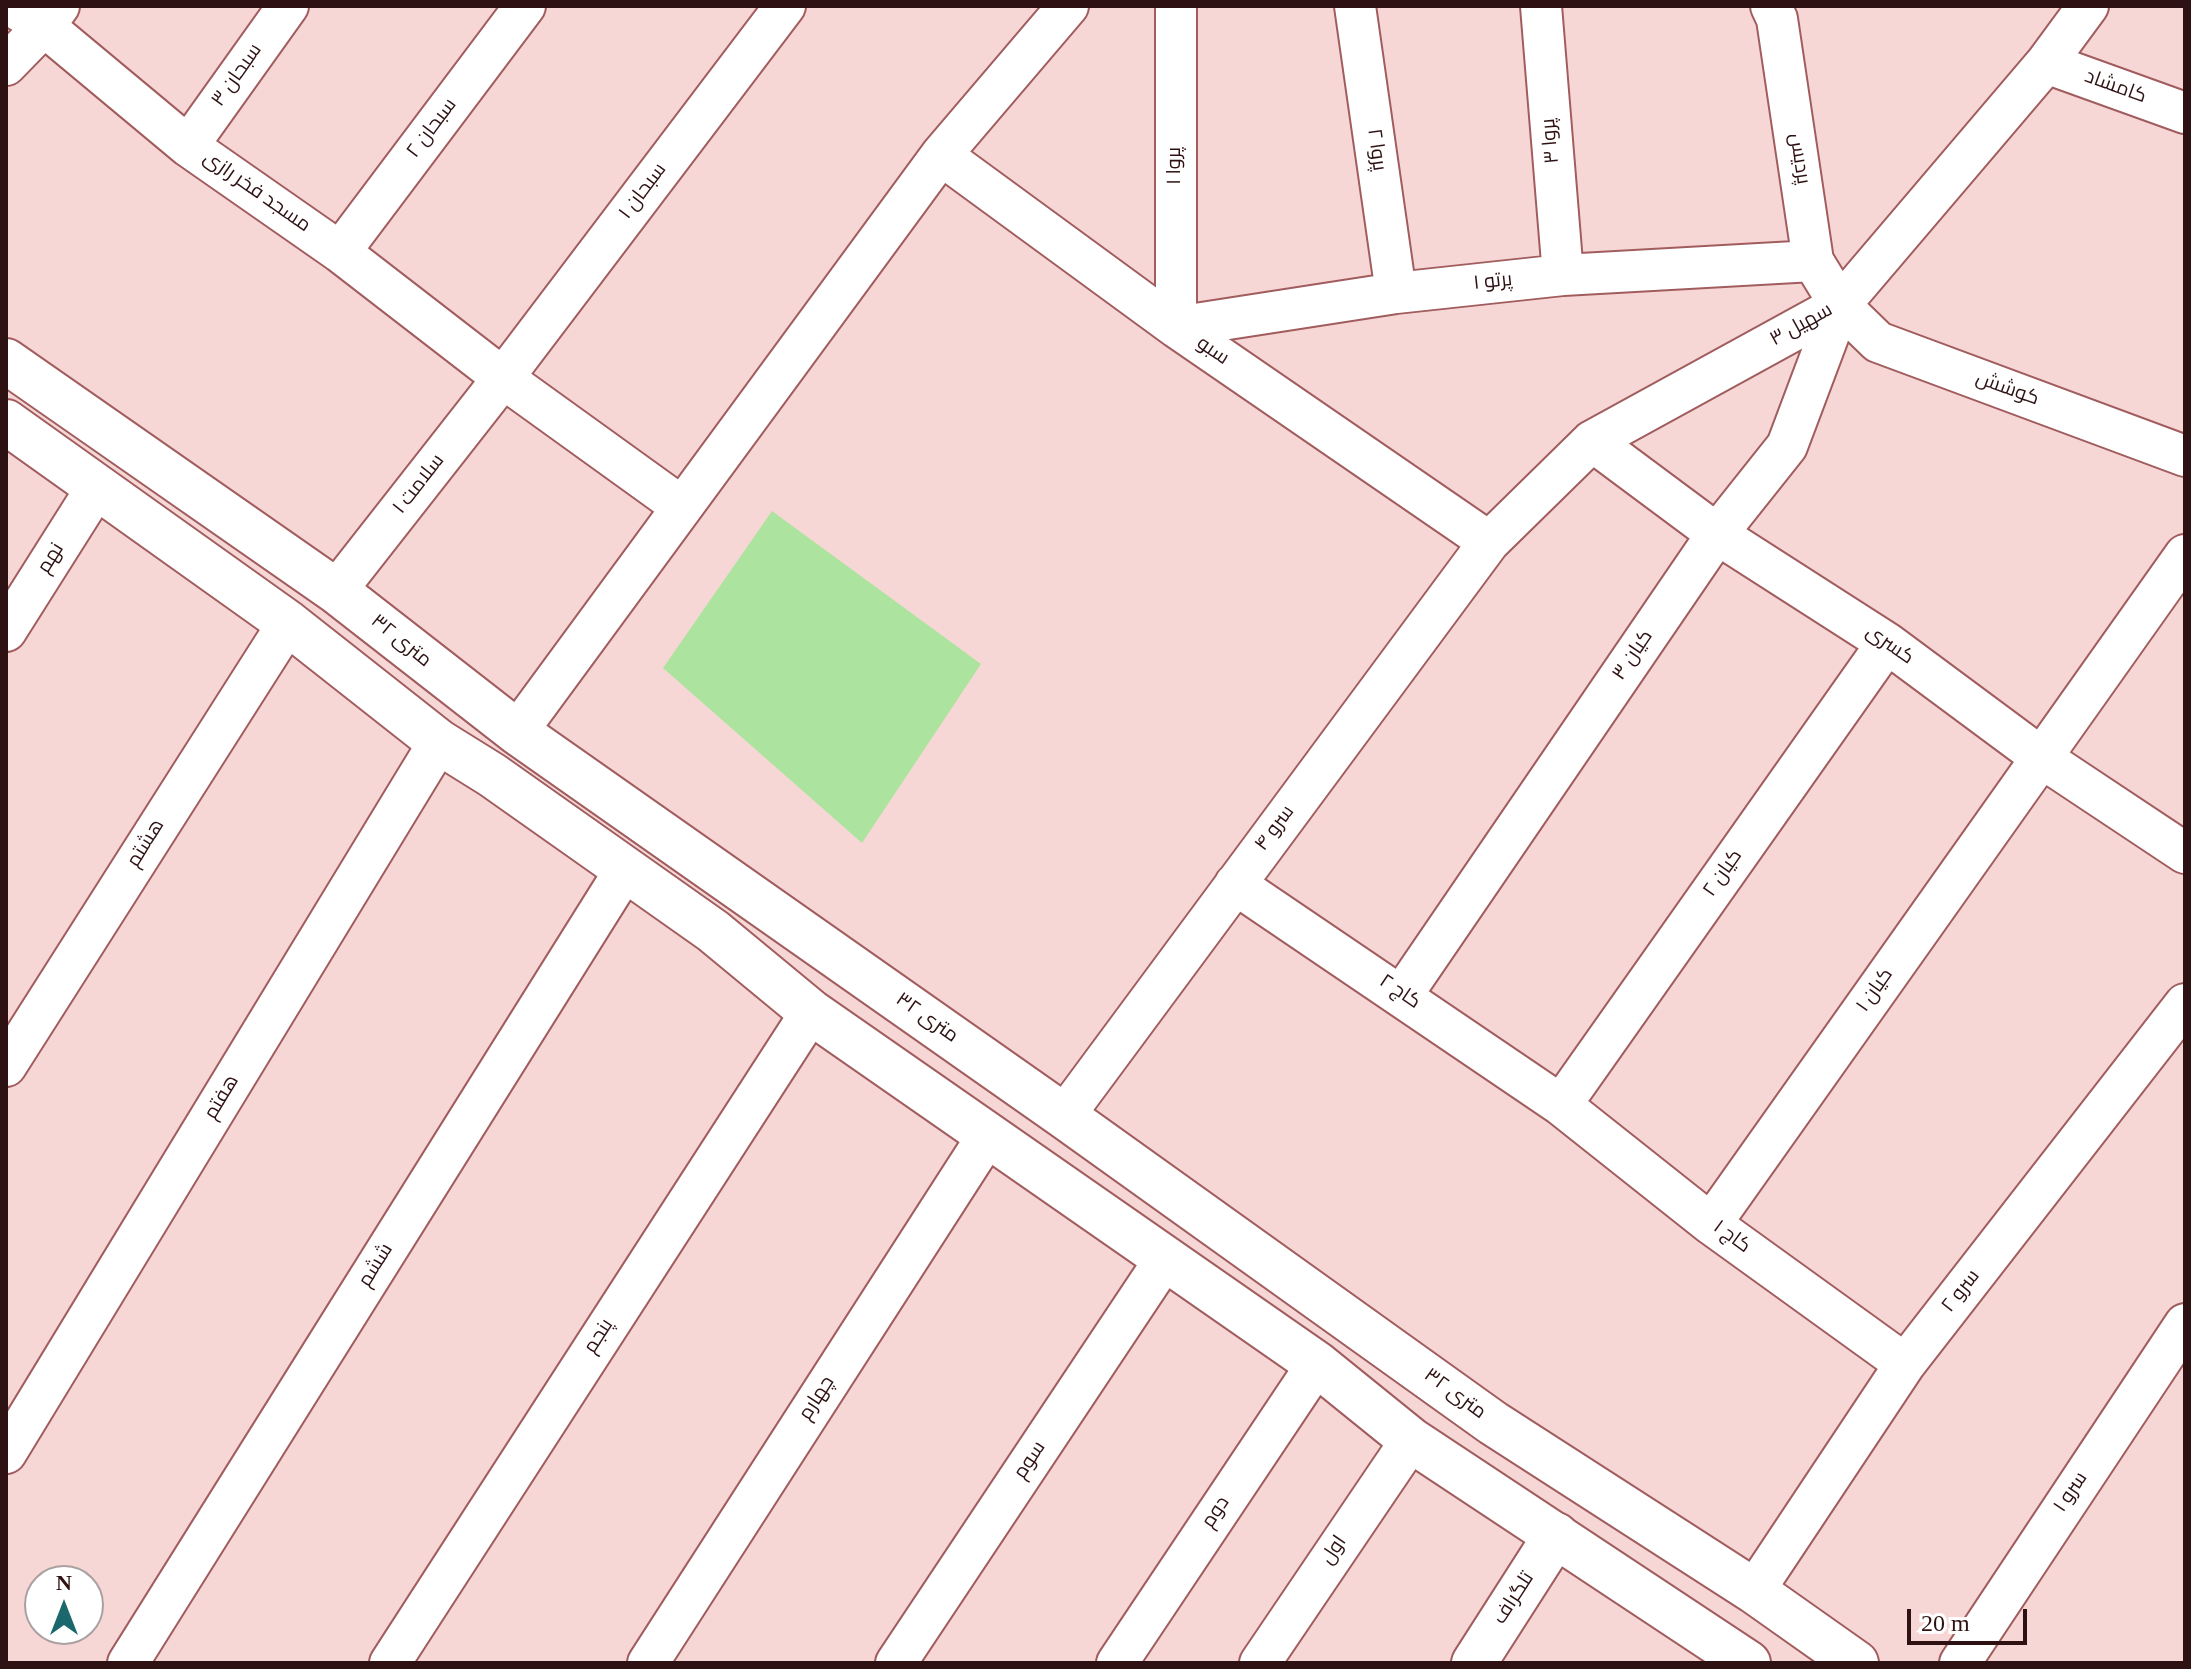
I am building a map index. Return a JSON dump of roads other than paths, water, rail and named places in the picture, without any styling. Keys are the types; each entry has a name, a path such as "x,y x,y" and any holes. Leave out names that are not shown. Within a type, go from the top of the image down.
{"main road":[{"name":"۳۲ متری","path":"6,361 336,591 517,732 1064,1116 1493,1423 1754,1591 1856,1663"},
{"path":"6,422 288,623 439,742 492,775 713,931 811,1012 1317,1364 1411,1440 1748,1663"},
{"path":"492,775 517,732"},
{"name":"تلگراف","path":"1474,1663 1556,1535"}],"street":[{"name":"سبحان ۳","path":"188,146 288,6"},
{"name":"سبحان ۲","path":"340,252 525,6"},
{"name":"سبحان ۱","path":"503,378 785,6"},
{"path":"517,732 941,155 1068,6"},
{"name":"پروا ۱","path":"1176,6 1176,327"},
{"name":"پروا ۲","path":"1355,6 1396,293"},
{"name":"پروا ۳","path":"1541,6 1563,275"},
{"name":"سهیل ۳","path":"1489,542 1592,441 1840,305 2046,63 2088,6"},
{"name":"پردیس","path":"1778,10 1813,261 1840,305"},
{"name":"مسجد فخر رازی","path":"38,13 188,146 340,252 503,378 682,507"},
{"path":"6,65 38,13"},
{"name":"کامشاد","path":"2046,63 2185,113"},
{"name":"سبو","path":"941,155 1176,327 1489,542"},
{"name":"پرتو ۱","path":"1176,327 1396,293 1563,275 1813,261"},
{"name":"کوشش","path":"1840,305 1878,342 2185,456"},
{"name":"کیان ۳","path":"1402,995 1717,534 1787,446 1840,305"},
{"name":"سلامت ۱","path":"336,591 503,378"},
{"name":"کسری","path":"1592,441 1717,534 1887,643 2042,758 2185,853"},
{"name":"نهم","path":"6,631 97,487"},
{"name":"سرو ۴","path":"1064,1116 1489,542"},
{"name":"کیان ۱","path":"1711,1224 2185,555"},
{"name":"هشتم","path":"6,1066 288,623"},
{"name":"کیان ۲","path":"1561,1105 1887,643"},
{"name":"هفتم","path":"6,1453 439,742"},
{"name":"ششم","path":"128,1663 625,870"},
{"name":"کاج ۲","path":"1235,884 1561,1105"},
{"name":"سرو ۲","path":"1754,1591 1905,1364 2185,1004"},
{"name":"پنجم","path":"390,1663 811,1012"},
{"name":"کاج ۱","path":"1561,1105 1711,1224 1905,1364"},
{"name":"چهارم","path":"648,1663 988,1135"},
{"name":"سوم","path":"896,1663 1165,1259"},
{"name":"سرو ۱","path":"1960,1663 2185,1324"},
{"name":"دوم","path":"1117,1663 1317,1364"},
{"name":"اول","path":"1260,1663 1411,1440"}]}
